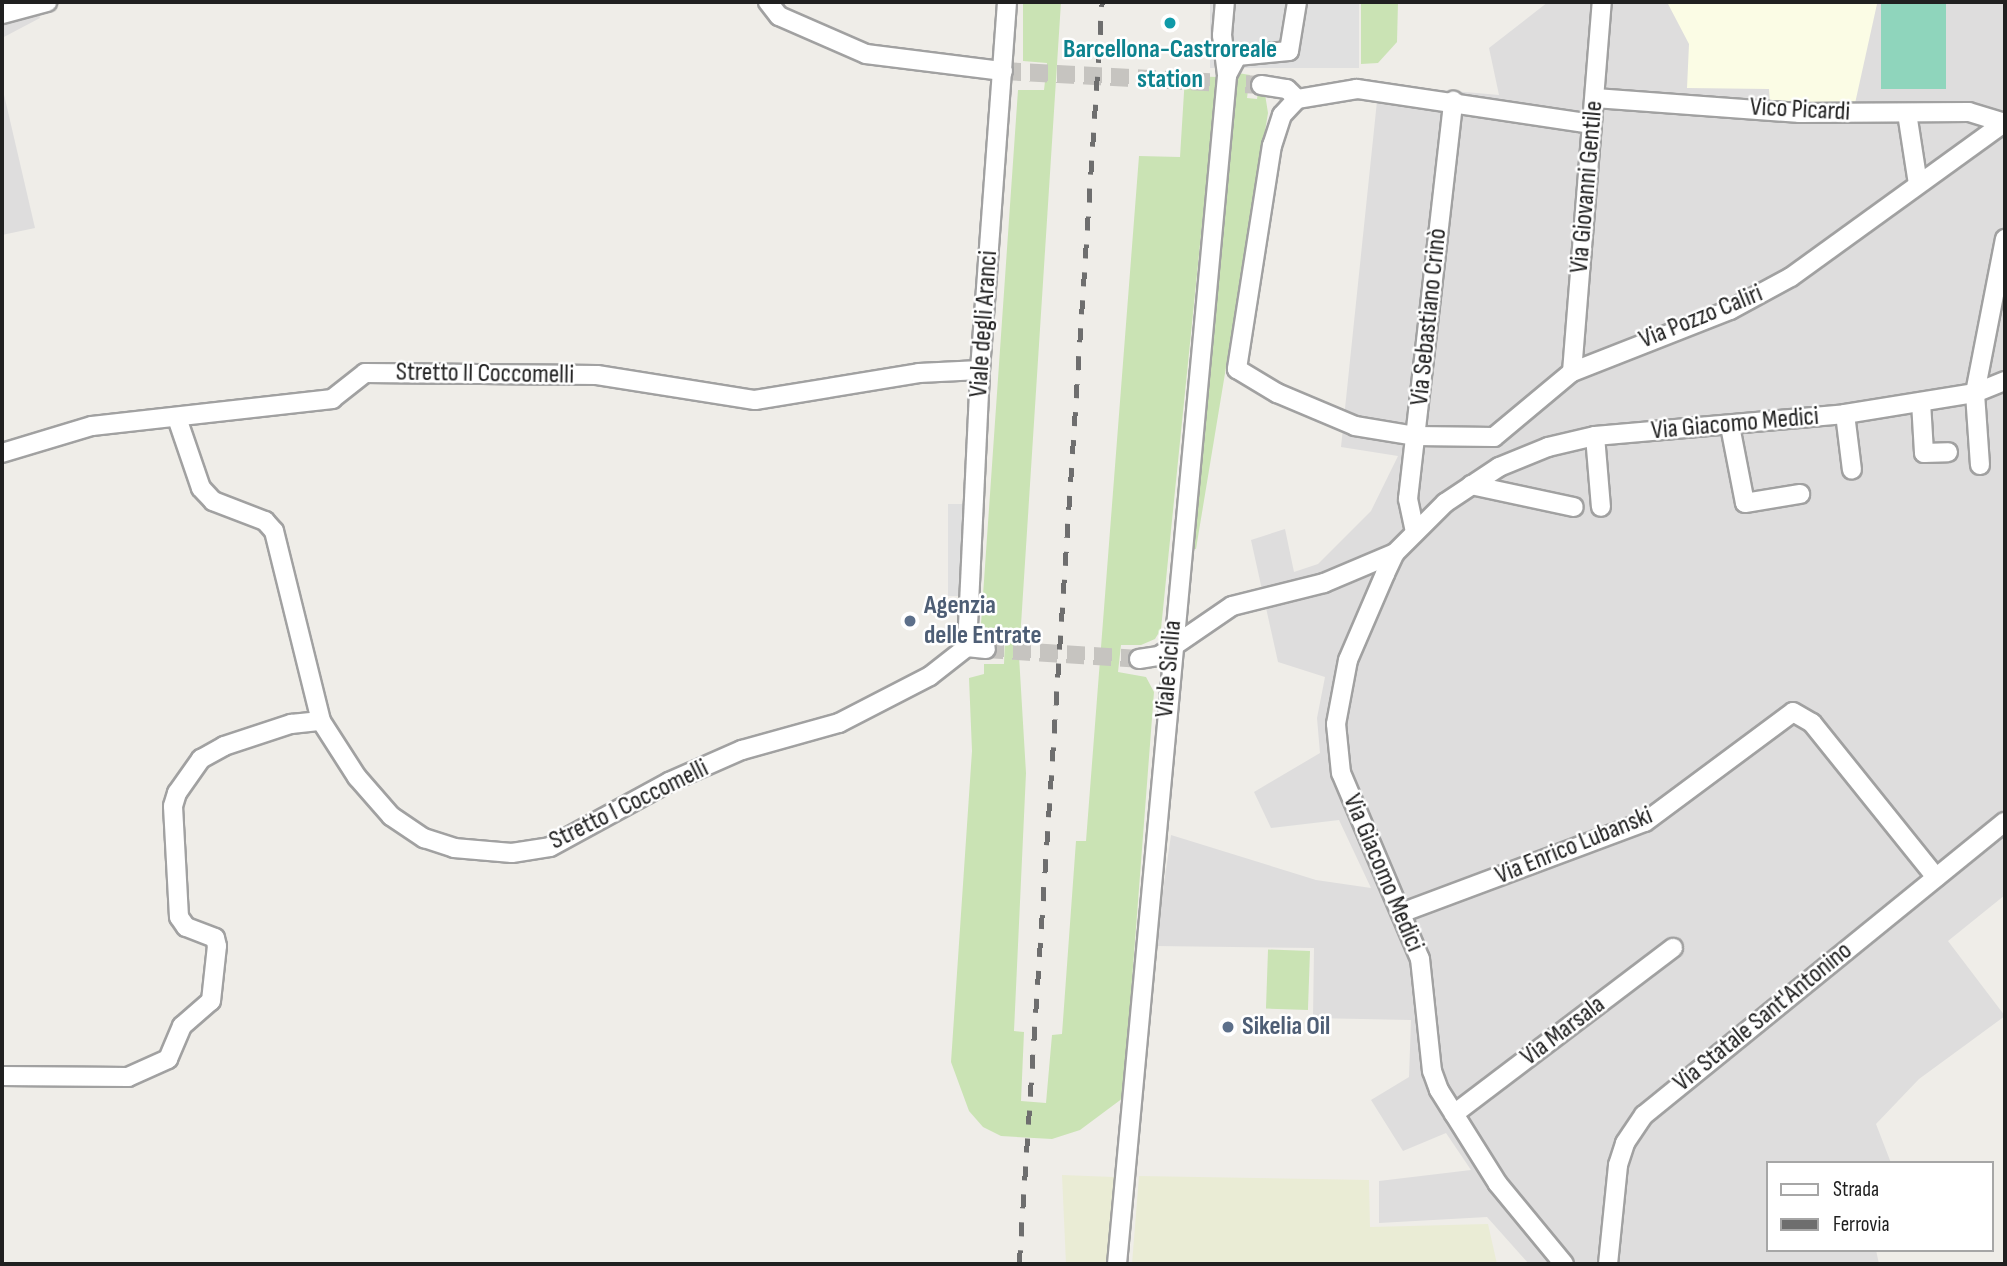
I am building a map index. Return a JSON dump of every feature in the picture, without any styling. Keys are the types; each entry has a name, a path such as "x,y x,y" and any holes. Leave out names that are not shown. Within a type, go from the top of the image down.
{"street":[{"path":"2,14 47,2"},
{"path":"768,2 779,16 866,54 1003,71"},
{"name":"Viale degli Aranci","path":"967,647 980,370 1007,2"},
{"name":"Viale Sicilia","path":"1117,1264 1171,647 1227,75 1223,41 1225,2"},
{"path":"1223,41 1241,55 1289,51 1297,2"},
{"name":"Via Giovanni Gentile","path":"1572,372 1602,2"},
{"name":"Viale Sicilia","path":"1227,75 1231,63 1241,55"},
{"path":"1261,85 1287,89 1297,99"},
{"path":"1505,464 1494,437 1416,436 1340,421 1277,393 1237,369 1272,145 1282,115 1297,99 1357,89 1453,101 1592,124"},
{"name":"Vico Picardi","path":"1595,98 1800,113 1969,112 2005,122"},
{"name":"Via Sebastiano Crinò","path":"1415,532 1408,499 1453,101"},
{"path":"1907,113 1919,184"},
{"name":"Via Pozzo Caliri","path":"1494,437 1572,372 1730,310 1774,287 2005,122"},
{"path":"1980,465 1975,393 2005,239"},
{"name":"Stretto II Coccomelli","path":"2,453 92,426 332,398 365,373 597,375 755,400 919,373 980,370"},
{"name":"Via Giacomo Medici","path":"1564,1264 1510,1200 1454,1114 1432,1071 1425,980 1401,913 1341,773 1336,724 1348,660 1395,553 1415,532 1471,485 1505,464 1548,447 1595,436 1845,414 1975,393 2005,382"},
{"path":"1975,393 2005,396"},
{"path":"1921,402 1924,453 1948,452"},
{"path":"1845,414 1852,471"},
{"name":"Stretto I Coccomelli","path":"177,418 201,488 213,501 265,521 274,531 321,721 357,778 391,817 434,842 512,853 551,847 669,782 742,750 839,723 930,676 967,647"},
{"path":"1730,426 1745,503 1800,495"},
{"path":"1595,436 1601,506"},
{"path":"1471,485 1574,507"},
{"path":"1139,659 1159,656 1232,606 1324,583 1395,553"},
{"path":"967,647 986,649"},
{"name":"Via Enrico Lubanski","path":"1401,913 1645,822 1793,712 1812,723 1936,877"},
{"path":"2,1076 128,1077 168,1059 182,1026 211,1002 217,947 215,938 186,927 179,917 173,806 177,793 201,759 224,747 291,724 321,721"},
{"name":"Via Statale Sant'Antonino","path":"1608,1264 1618,1165 1637,1122 2005,822"},
{"name":"Via Marsala","path":"1454,1114 1673,948"}],"shaded area":[{"path":"2,2 36,2 40,18 2,38"},
{"path":"1210,2 1359,2 1359,68 1210,68"},
{"path":"1548,2 2005,2 2005,895 1948,941 2005,1016 1919,1079 1876,1124 1890,1161 1766,1161 1766,1252 1876,1252 1879,1264 1529,1264 1487,1217 1379,1223 1379,1181 1471,1170 1446,1133 1403,1151 1371,1100 1409,1077 1411,1020 1313,1018 1314,948 1155,946 1171,835 1316,880 1371,888 1339,820 1271,828 1254,792 1320,753 1317,718 1325,677 1278,662 1251,540 1285,529 1294,572 1318,564 1371,511 1398,456 1341,447 1377,101 1396,86 1499,95 1489,48"},
{"path":"1667,2 1877,4 1854,108 1770,104 1769,89 1687,88 1689,44"},
{"path":"2,86 35,228 2,235"},
{"path":"948,504 962,504 962,596 948,596"},
{"path":"1062,1175 1114,1177 1108,1264 1066,1264"},
{"path":"1139,1176 1369,1180 1370,1227 1488,1224 1497,1264 1132,1264"}],"green space":[{"path":"1023,2 1061,2 1019,656 1026,773 1014,1031 1024,1032 1021,1101 1046,1103 1052,1035 1062,1034 1076,841 1086,841 1139,156 1180,157 1185,76 1217,77 1161,629 1155,639 1141,645 1121,645 1118,672 1146,677 1154,692 1123,1098 1080,1130 1052,1139 1001,1136 983,1127 969,1111 951,1062 972,751 969,678 984,674 984,664 1004,664 1005,637 987,635 981,624 1018,90 1044,90 1047,63 1023,61"},
{"path":"1361,2 1398,2 1397,42 1378,63 1361,64"},
{"path":"1881,2 1946,2 1946,89 1881,89"},
{"path":"1238,73 1250,75 1247,98 1257,99 1258,92 1265,94 1268,113 1196,549 1189,548"},
{"path":"1268,950 1310,951 1308,1010 1266,1008"}],"tunnel":[{"path":"1003,71 1261,85"},
{"path":"986,649 1139,659"}],"railway":[{"path":"1019,1264 1102,2"}],"place":[{"name":"Barcellona-Castroreale station","path":"1170,23"},
{"name":"Agenzia delle Entrate","path":"910,621"},
{"name":"Sikelia Oil","path":"1228,1027"}]}
